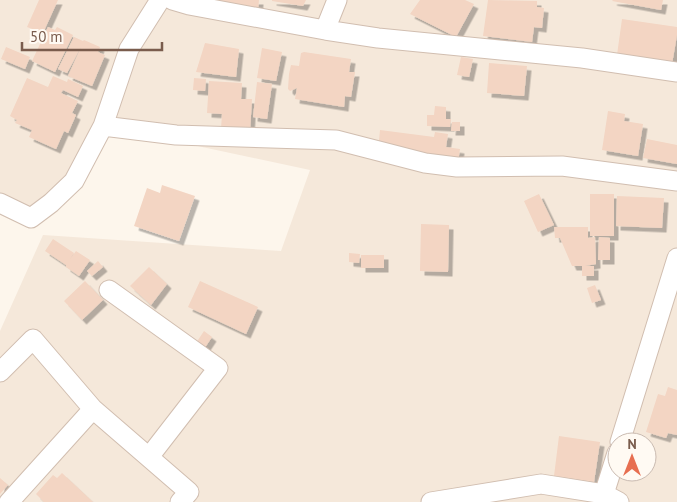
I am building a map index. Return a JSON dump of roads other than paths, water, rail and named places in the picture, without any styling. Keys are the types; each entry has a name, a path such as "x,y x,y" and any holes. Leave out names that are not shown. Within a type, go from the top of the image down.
{"street":[{"path":"0,203 31,218 51,203 74,181 103,126 129,49 160,0"},
{"path":"172,0 189,5 378,38 582,58 677,72"},
{"path":"325,30 337,0"},
{"path":"103,126 176,135 336,140 425,163 457,167 562,166 677,181"},
{"path":"623,432 677,258"},
{"path":"109,290 218,368 149,457"},
{"path":"0,372 32,339 93,409 149,457 190,499"},
{"path":"9,502 93,409"},
{"path":"431,502 541,484 611,498 613,482"}]}
